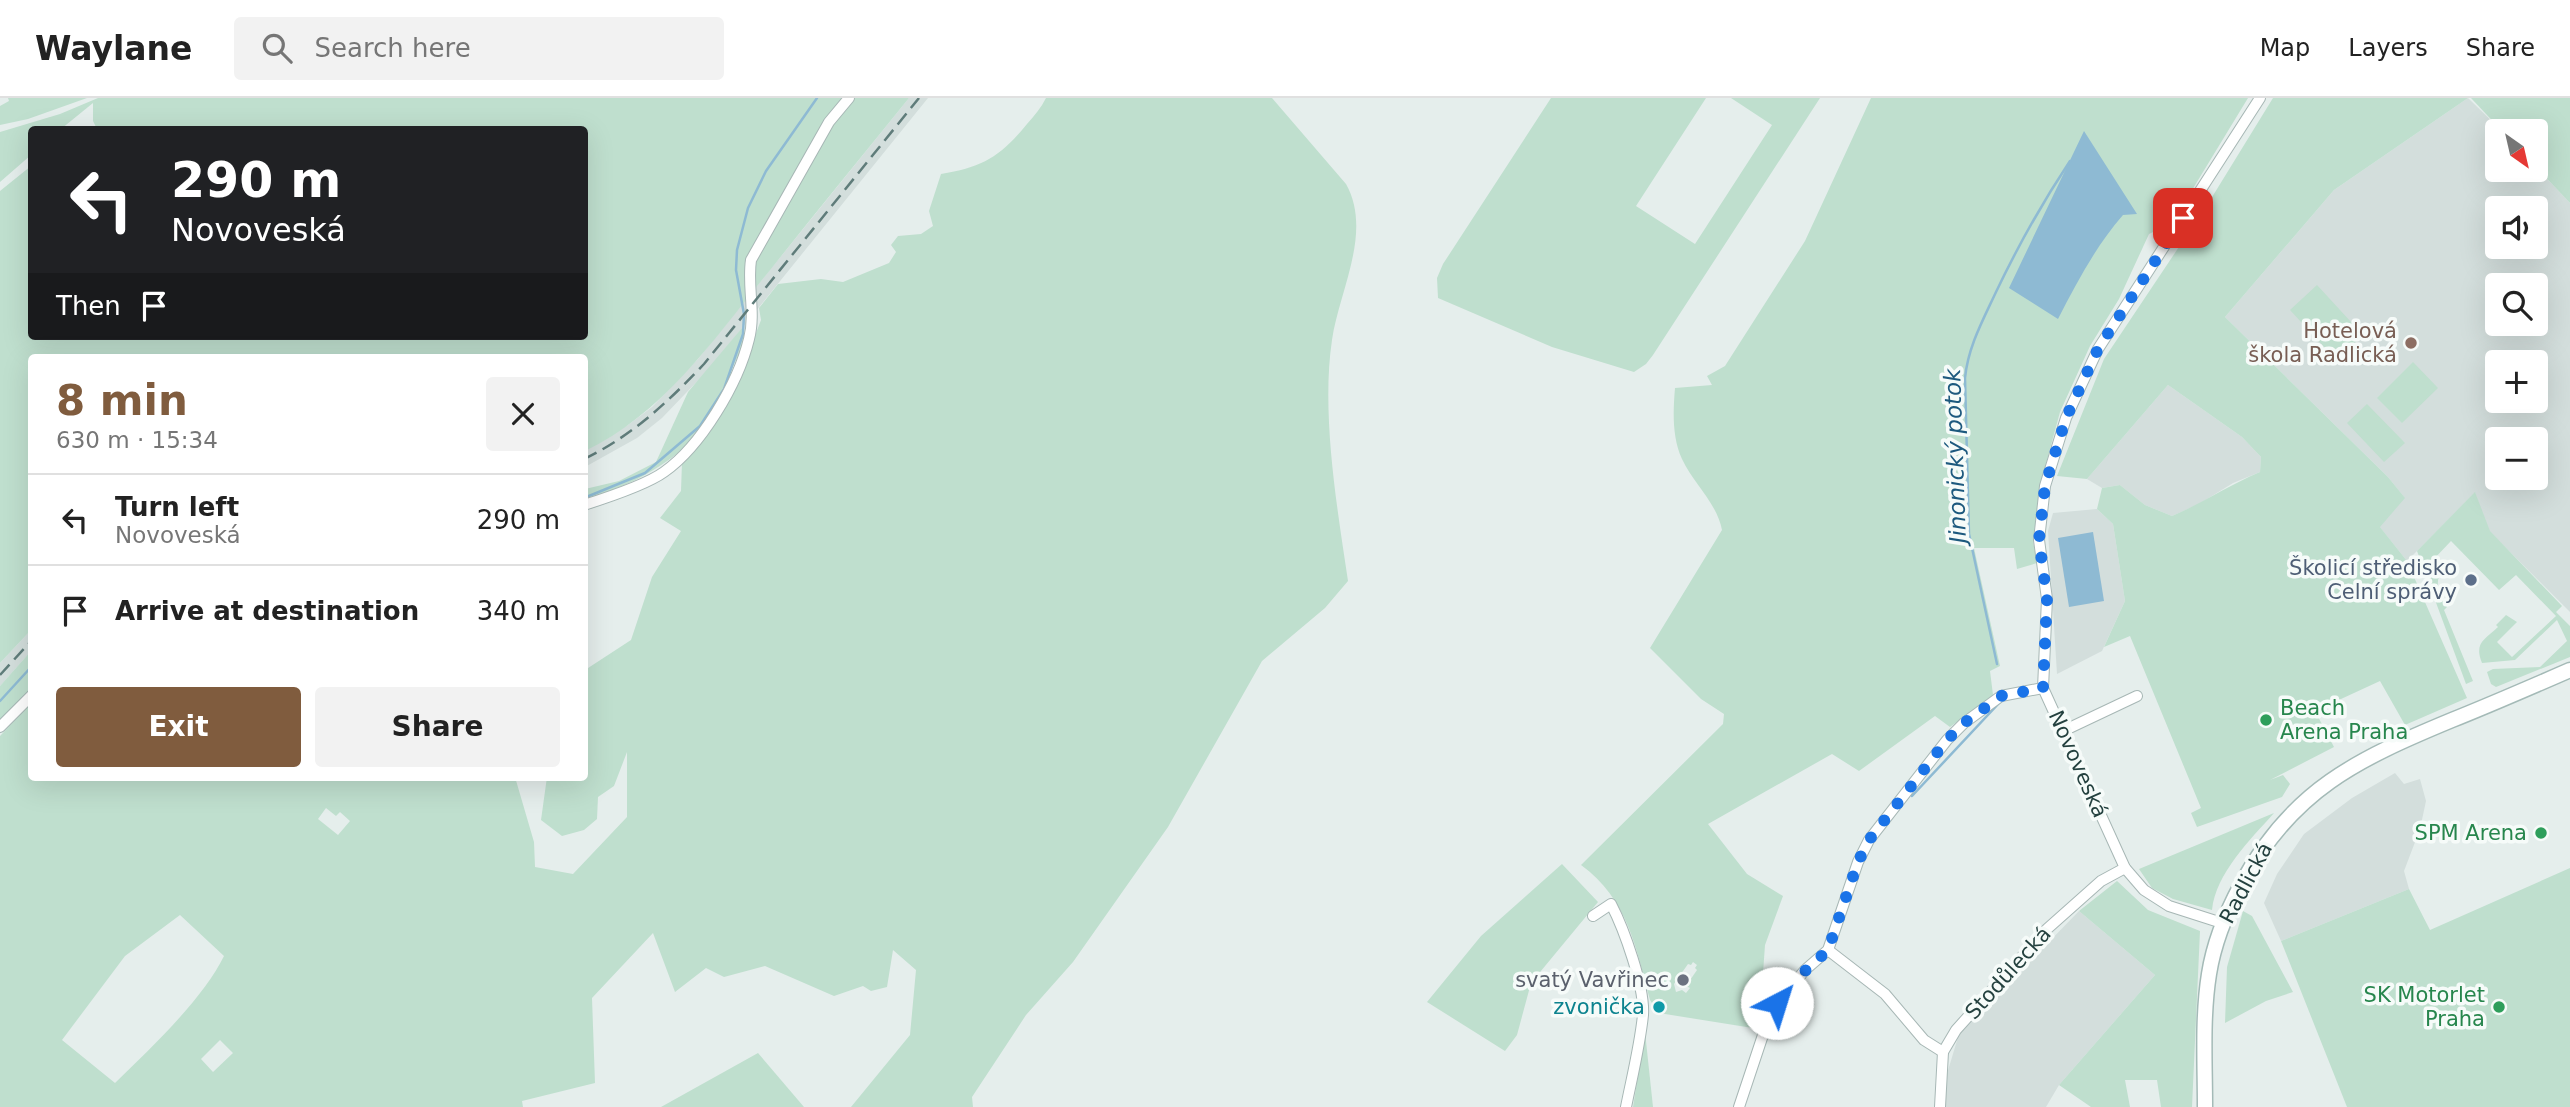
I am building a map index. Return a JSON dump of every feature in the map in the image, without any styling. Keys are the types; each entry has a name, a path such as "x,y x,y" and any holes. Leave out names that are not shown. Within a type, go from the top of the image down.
{"main road":[{"name":"Radlická","path":"2205,1107 2208,983 2222,923 2255,858 2279,826 2318,788 2342,771 2398,743 2570,670"}],"street":[{"path":"588,504 662,474 705,431 730,386 749,340 752,316 748,279 751,260 829,122 849,98"},
{"name":"Novoveská","path":"2222,923 2169,906 2144,890 2125,868 2043,688 2047,599 2039,540 2045,486 2066,418 2098,349 2260,98"},
{"path":"1739,1107 1767,1023 1777,1003 1828,950 1858,862 1869,840 1947,740 1964,723 2001,696 2043,688"},
{"path":"2063,731 2137,696"},
{"path":"0,727 28,699"},
{"name":"Stodůlecká","path":"1943,1052 1956,1030 2047,929 2101,881 2125,868"},
{"path":"1593,916 1611,904 1628,945 1643,1012 1626,1107"},
{"path":"1828,950 1885,994 1924,1040 1943,1052 1940,1107"}],"shaded area":[{"path":"909,98 928,98 709,369 662,418 637,438 588,465 588,449 652,407 698,359"},
{"name":"Hotelová škola Radlická","path":"2468,98 2490,119 2485,119 2485,182 2548,182 2548,180 2570,203 2570,612 2489,531 2475,493 2407,561 2379,526 2404,497 2388,477 2225,317 2334,190"},
{"path":"2168,385 2242,437 2261,457 2260,472 2233,483 2199,504 2172,516 2145,505 2120,485 2102,488 2087,479"},
{"path":"2097,509 2113,524 2125,601 2102,651 2057,674 2048,531 2053,513"},
{"path":"28,633 28,654 0,686 0,663"},
{"path":"2395,773 2404,784 2420,779 2426,801 2420,829 2404,871 2409,889 2281,941 2264,903 2277,874 2304,834 2352,798"},
{"path":"2079,911 2155,975 2059,1085 2046,1107 1945,1107 1946,1077 1959,1034"}],"green space":[{"path":"8,98 87,98 28,119 0,125 0,106 9,101"},
{"path":"98,98 909,98 687,371 640,416 588,449 588,354 28,354 28,633 0,663 0,191 28,168 28,340 588,340 588,126 96,126 93,103 65,126 28,126 28,158 0,182 0,132 60,114"},
{"path":"1046,98 1272,98 1346,184 1353,202 1355,242 1332,340 1328,398 1332,460 1348,581 1325,608 1262,661 1168,827 1073,962 1026,1015 972,1097 973,1107 851,1107 910,1035 916,970 893,950 887,987 871,991 863,986 834,996 765,966 724,977 706,968 675,992 653,933 592,998 595,1083 522,1101 523,1107 0,1107 0,736 28,706 28,781 516,781 534,842 535,867 573,874 627,817 627,752 614,786 598,797 597,819 584,830 562,836 541,820 546,781 588,781 588,668 631,640 652,577 681,531 660,518 681,491 682,462 710,432 734,391 761,320 759,308 778,284 821,279 843,282 889,263 896,252 891,245 898,236 921,234 933,226 929,211 941,174 968,168 990,159 1008,145 1035,115","holes":["326,808 336,816 340,812 350,821 338,835 318,819","180,915 224,956 190,1006 115,1083 62,1040 125,956","220,1040 233,1053 213,1072 201,1059"]},
{"path":"1551,98 1706,98 1636,206 1695,244 1772,125 1731,98 1820,98 1653,355 1634,372 1552,347 1438,298 1437,278 1443,264"},
{"path":"1871,98 2248,98 2172,223 2149,234 2119,299 2090,346 2060,412 2040,486 2033,541 2037,563 2017,569 2014,548 1974,548 2000,666 1990,671 1993,695 1950,727 1935,716 1859,771 1832,754 1708,824 1747,874 1783,896 1765,945 1759,1029 1660,1012 1664,1008 1659,1002 1654,1006 1650,1000 1634,943 1620,909 1597,878 1581,865 1723,724 1724,714 1701,699 1650,648 1722,530 1715,511 1687,468 1676,442 1675,388 1712,385 1707,376 1725,366 1805,241","holes":["1693,962 1697,965 1697,970 1686,986 1690,988 1686,993 1682,990 1676,992 1674,984 1688,964"]},
{"path":"2273,98 2468,98 2334,190 2225,317 2388,477 2405,498 2380,527 2407,561 2467,698 2405,725 2380,681 2315,711 2334,747 2270,780 2283,775 2290,784 2282,797 2197,827 2191,813 2201,808 2130,636 2104,647 2125,601 2113,524 2097,509 2102,488 2120,485 2145,505 2172,516 2260,472 2261,457 2242,437 2168,385 2087,479 2057,476 2104,359 2209,202"},
{"path":"2471,98 2570,98 2570,203 2548,180 2548,119 2491,119"},
{"path":"2317,285 2363,335 2336,360 2290,310"},
{"path":"742,328 745,341 716,403 696,436 652,471 617,488 588,497 588,488 619,481 656,462 688,392"},
{"path":"2413,362 2438,388 2402,423 2377,398"},
{"path":"2367,404 2405,443 2384,462 2347,423"},
{"path":"2475,492 2490,531 2562,606 2556,612 2570,626 2570,657 2496,687 2491,684 2487,672 2493,669 2540,667 2567,641 2557,620 2515,660 2482,663 2479,651 2482,642 2506,615 2517,622 2497,642 2512,657 2556,616 2516,575 2499,590 2451,541 2433,560 2443,571 2438,584 2447,607 2444,610 2473,681 2466,684 2417,551"},
{"path":"28,654 28,692 0,720 0,686"},
{"path":"2274,813 2227,870 2215,896 2212,910 2173,899 2152,888 2139,869"},
{"path":"1562,864 1598,902 1531,983 1517,1035 1505,1051 1427,1002 1481,936"},
{"name":"SK Motorlet Praha","path":"2570,868 2570,1107 2347,1107 2281,941 2409,889 2430,930"},
{"path":"2117,881 2148,910 2200,931 2192,1107 2161,1107 2157,1080 2125,1080 2130,1107 2091,1107 2059,1085 2155,975 2079,911"},
{"path":"2243,911 2252,916 2293,992 2266,1001 2225,1023 2227,967"},
{"path":"1645,1032 1653,1107 1633,1107"},
{"path":"758,1053 804,1107 661,1107"}],"water":[{"path":"2084,131 2137,214 2123,215 2113,227 2058,319 2009,288"},
{"path":"2093,532 2104,601 2069,607 2058,538"}],"waterway":[{"path":"588,496 645,473 700,426 724,389 743,334 744,314 736,270 737,250 748,208 766,171 817,98"},
{"name":"Jinonický potok","path":"1997,664 1969,534 1965,378 1969,355 2004,275 2070,161"},
{"path":"0,701 28,670"},
{"name":"Jinonický potok","path":"1912,796 2001,701"}],"railway":[{"path":"588,457 618,440 649,417 704,364 919,98"},
{"path":"0,675 28,644"}],"place":[{"name":"Hotelová škola Radlická","path":"2411,343"},
{"name":"Školicí středisko Celní správy","path":"2471,580"},
{"name":"Beach Arena Praha","path":"2266,720"},
{"name":"SPM Arena","path":"2541,833"},
{"name":"svatý Vavřinec","path":"1683,980"},
{"name":"zvonička","path":"1659,1007"},
{"name":"SK Motorlet Praha","path":"2499,1007"}],"route":[{"path":"1777,1003 1828,950 1858,862 1869,840 1947,740 1964,723 2001,696 2043,688 2047,599 2039,540 2045,486 2066,418 2098,349 2183,218"}]}
